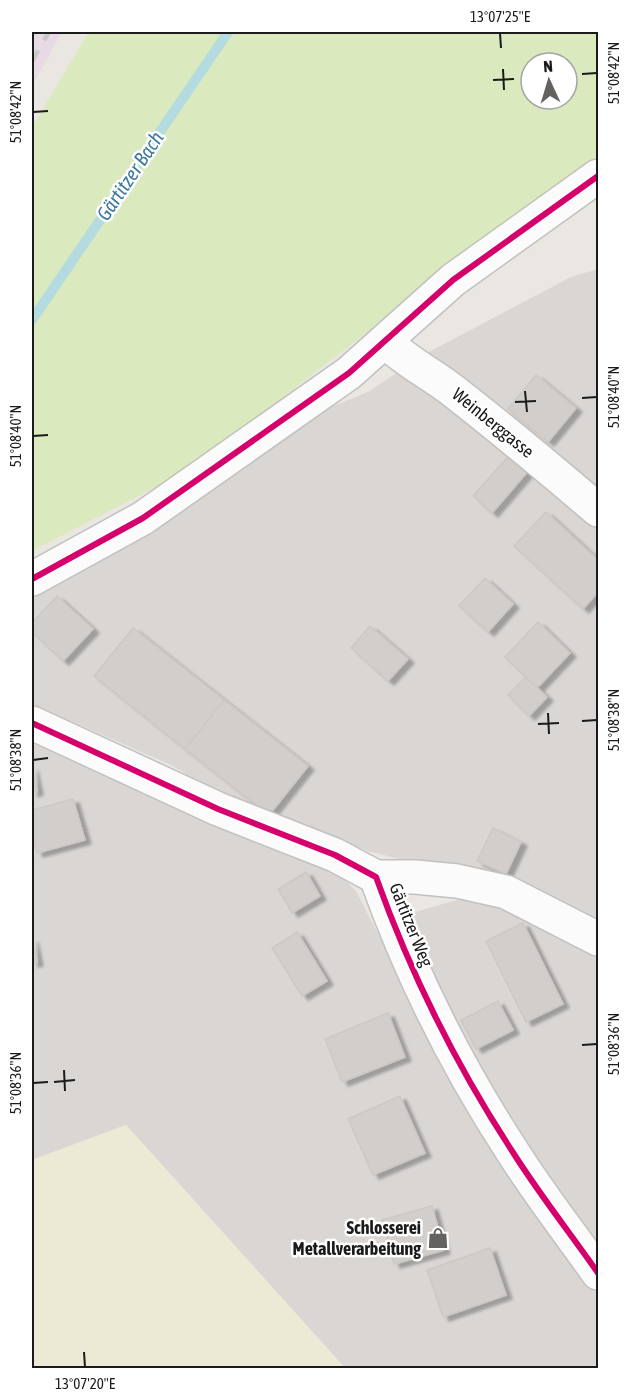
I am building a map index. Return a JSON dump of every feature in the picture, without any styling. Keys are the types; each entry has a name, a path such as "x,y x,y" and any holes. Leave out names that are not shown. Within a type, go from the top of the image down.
{"street":[{"path":"32,579 143,518 349,373 453,280 598,176"},
{"name":"Weinberggasse","path":"385,340 399,355 442,382 509,434 598,510"},
{"name":"Gärtitzer Weg","path":"32,723 218,809 334,855 376,877 403,948 431,1010 472,1088 514,1156 598,1273"},
{"path":"376,877 415,877 457,881 506,892 598,939"}],"shaded area":[{"path":"32,32 62,32 32,86"},
{"path":"598,269 598,926 337,839 337,872 356,891 420,1016 505,1166 598,1295 598,1368 345,1368 126,1125 32,1160 32,743 211,824 223,796 171,765 32,704 32,598 147,527 331,407 368,392 425,354 571,277"},
{"path":"464,898 481,898 598,951 598,1249 527,1148 441,1003 408,914"},
{"path":"126,1125 345,1368 32,1368 32,1160"}],"green space":[{"path":"89,32 598,32 598,164 453,266 187,471 32,551 32,127"}],"building":[{"path":"536,375 576,408 548,442 508,409"},
{"path":"516,448 534,464 492,513 473,496"},
{"path":"546,512 598,560 598,592 583,609 514,546"},
{"path":"485,578 513,604 488,632 459,606"},
{"path":"57,596 93,629 63,661 32,632 32,623"},
{"path":"538,622 570,653 537,688 505,657"},
{"path":"370,626 408,659 388,681 351,648"},
{"path":"133,628 224,700 185,749 94,676"},
{"path":"526,677 547,697 529,716 508,695"},
{"path":"224,700 308,766 269,815 185,749"},
{"path":"32,767 37,791 32,793"},
{"path":"73,799 85,840 37,853 32,833 32,810"},
{"path":"493,828 521,842 506,874 477,861"},
{"path":"306,872 320,896 292,913 278,889"},
{"path":"523,923 563,1004 526,1022 486,941"},
{"path":"297,932 327,981 302,996 272,948"},
{"path":"32,938 37,962 32,963"},
{"path":"498,1001 513,1030 476,1049 461,1020"},
{"path":"388,1013 405,1057 342,1082 325,1039"},
{"path":"400,1096 425,1153 373,1175 348,1119"},
{"path":"432,1206 444,1250 394,1264 382,1220"},
{"path":"490,1248 506,1295 443,1317 427,1270"}],"waterway":[{"name":"Gärtitzer Bach","path":"32,320 228,32"}],"railway":[{"path":"32,61 49,32"}],"cycle path":[{"path":"32,579 143,518 349,373 453,280 598,176"},
{"path":"32,723 218,809 335,855 376,877 420,985 473,1088 524,1169 598,1273"}],"place":[{"name":"Schlosserei Metallverarbeitung","path":"438,1238"}]}
